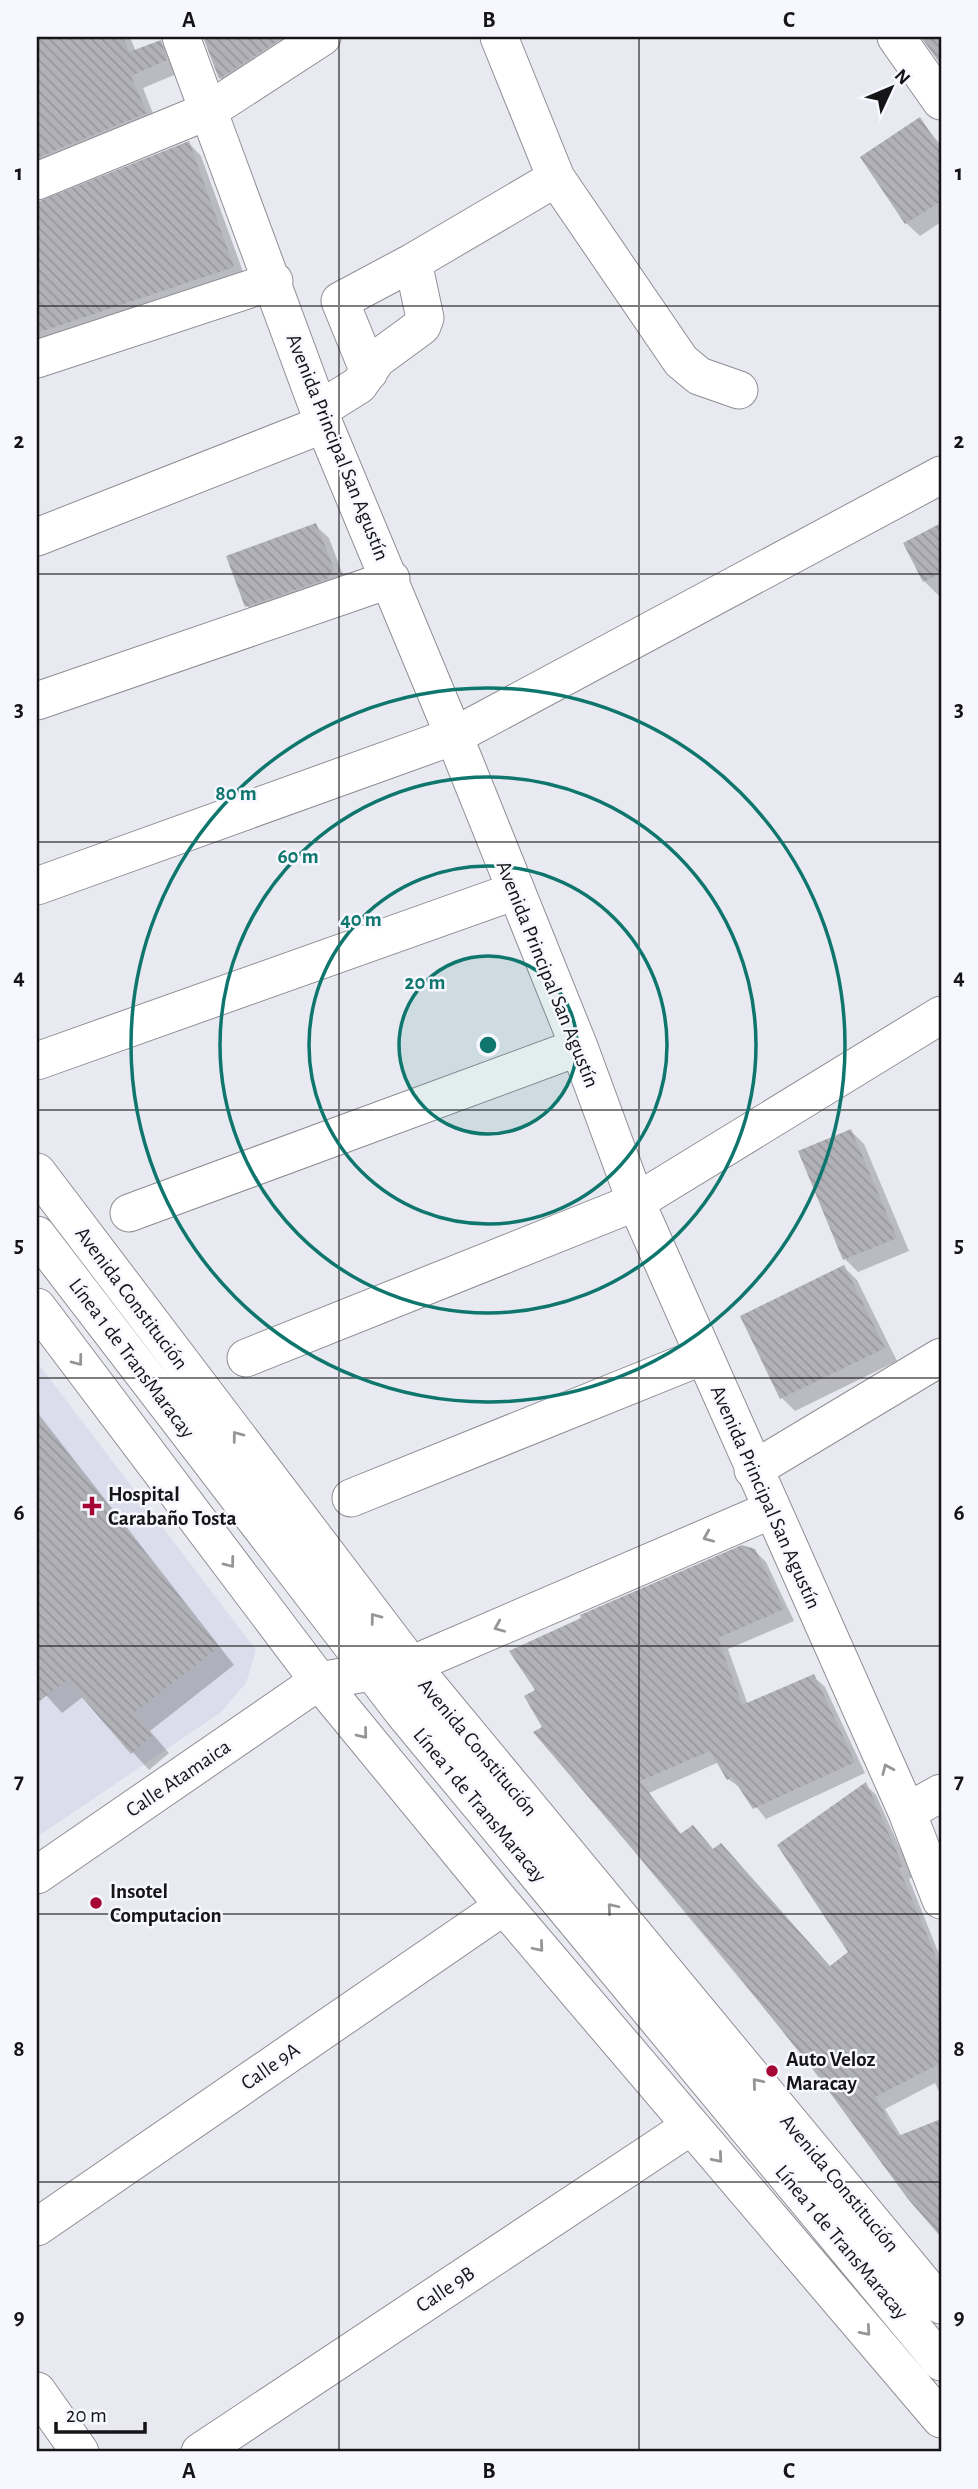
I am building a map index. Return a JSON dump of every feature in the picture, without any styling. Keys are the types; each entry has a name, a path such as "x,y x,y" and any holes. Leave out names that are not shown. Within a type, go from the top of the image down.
{"street":[{"name":"Avenida Principal San Agustín","path":"181,37 274,281 321,417 391,579 579,1046 636,1202 907,1812 941,1900"},
{"path":"37,181 208,111 322,37"},
{"path":"499,37 556,178 681,361 699,376 739,390"},
{"path":"896,37 941,101"},
{"path":"369,372 340,301 413,262 556,178"},
{"path":"37,537 321,417 359,386 377,359 422,326 425,318 413,262"},
{"path":"37,359 274,281"},
{"path":"37,886 454,736 941,475"},
{"path":"37,701 391,579"},
{"path":"37,1061 515,891"},
{"path":"246,1358 636,1202 941,1015"},
{"path":"129,1213 579,1046"},
{"name":"Avenida Constitución","path":"37,1172 411,1665 941,2305"},
{"name":"Línea 1 de TransMaracay","path":"37,1235 372,1672 941,2362"},
{"path":"37,1307 319,1681 503,1906 941,2418"},
{"path":"351,1498 703,1356"},
{"path":"753,1470 941,1357"},
{"path":"319,1681 411,1665 771,1510"},
{"name":"Calle Atamaica","path":"37,1875 319,1681"},
{"path":"907,1812 941,1793"},
{"name":"Calle 9A","path":"37,2227 503,1906"},
{"name":"Calle 9B","path":"200,2452 691,2126"},
{"path":"37,2391 80,2452"}],"shaded area":[{"name":"Hospital Carabaño Tosta","path":"37,1362 256,1650 246,1683 220,1713 37,1837"}],"building":[{"path":"37,37 123,37 129,52 161,40 167,60 131,76 147,113 37,158"},
{"path":"203,37 284,37 219,79"},
{"path":"921,37 941,37 941,65"},
{"path":"920,117 941,149 941,201 905,224 860,157"},
{"path":"189,141 234,267 37,333 37,202"},
{"path":"316,523 334,569 327,579 245,607 226,556"},
{"path":"941,523 941,573 923,582 903,543"},
{"path":"851,1129 897,1238 843,1260 798,1151"},
{"path":"844,1265 885,1348 780,1399 740,1316"},
{"path":"37,1414 219,1647 134,1713 153,1735 131,1754 67,1680 37,1703"},
{"path":"742,1545 755,1549 784,1609 718,1638 742,1705 814,1674 855,1762 753,1809 732,1777 727,1780 710,1751 640,1781 680,1834 693,1825 713,1849 721,1843 830,1966 848,1952 777,1845 866,1782 903,1866 899,1868 941,1969 941,2063 875,2097 898,2136 941,2119 941,2237 908,2199 811,2067 709,1939 533,1732 542,1727 524,1696 535,1690 509,1651 581,1618 580,1615"}],"place":[{"name":"Hospital Carabaño Tosta","path":"92,1506"},
{"name":"Insotel Computacion","path":"96,1903"},
{"name":"Auto Veloz Maracay","path":"772,2071"}]}
